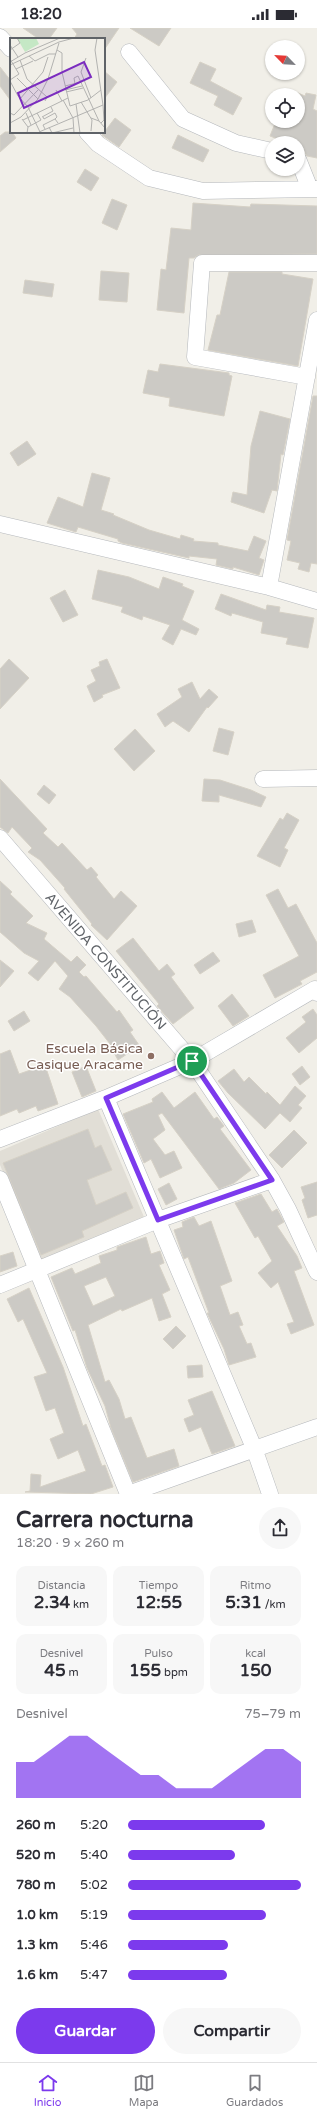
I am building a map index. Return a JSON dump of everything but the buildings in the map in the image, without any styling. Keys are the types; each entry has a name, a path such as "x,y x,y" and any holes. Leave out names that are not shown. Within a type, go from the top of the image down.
{"street":[{"path":"0,38 10,49"},
{"path":"129,52 183,119 236,143 265,149"},
{"path":"88,133 98,144 149,178 203,191 314,189 305,172"},
{"path":"306,377 196,357 202,263 317,263"},
{"path":"269,587 317,320"},
{"path":"0,524 269,587 317,601"},
{"path":"263,779 317,778"},
{"name":"AVENIDA CONSTITUCIÓN","path":"0,838 192,1061 272,1180 288,1209 317,1272"},
{"path":"0,1139 106,1098 192,1061 315,989 317,993"},
{"path":"106,1098 254,1448 270,1494"},
{"path":"0,1179 38,1268 128,1494 254,1448 317,1427"},
{"path":"0,1285 38,1268 158,1220 272,1180"}],"shaded area":[{"path":"98,1109 144,1217 40,1262 0,1165 0,1151"}],"place":[{"name":"Escuela Básica Casique Aracame","path":"151,1056"}],"route":[{"path":"192,1061 272,1180 158,1220 106,1098 192,1061"}]}
